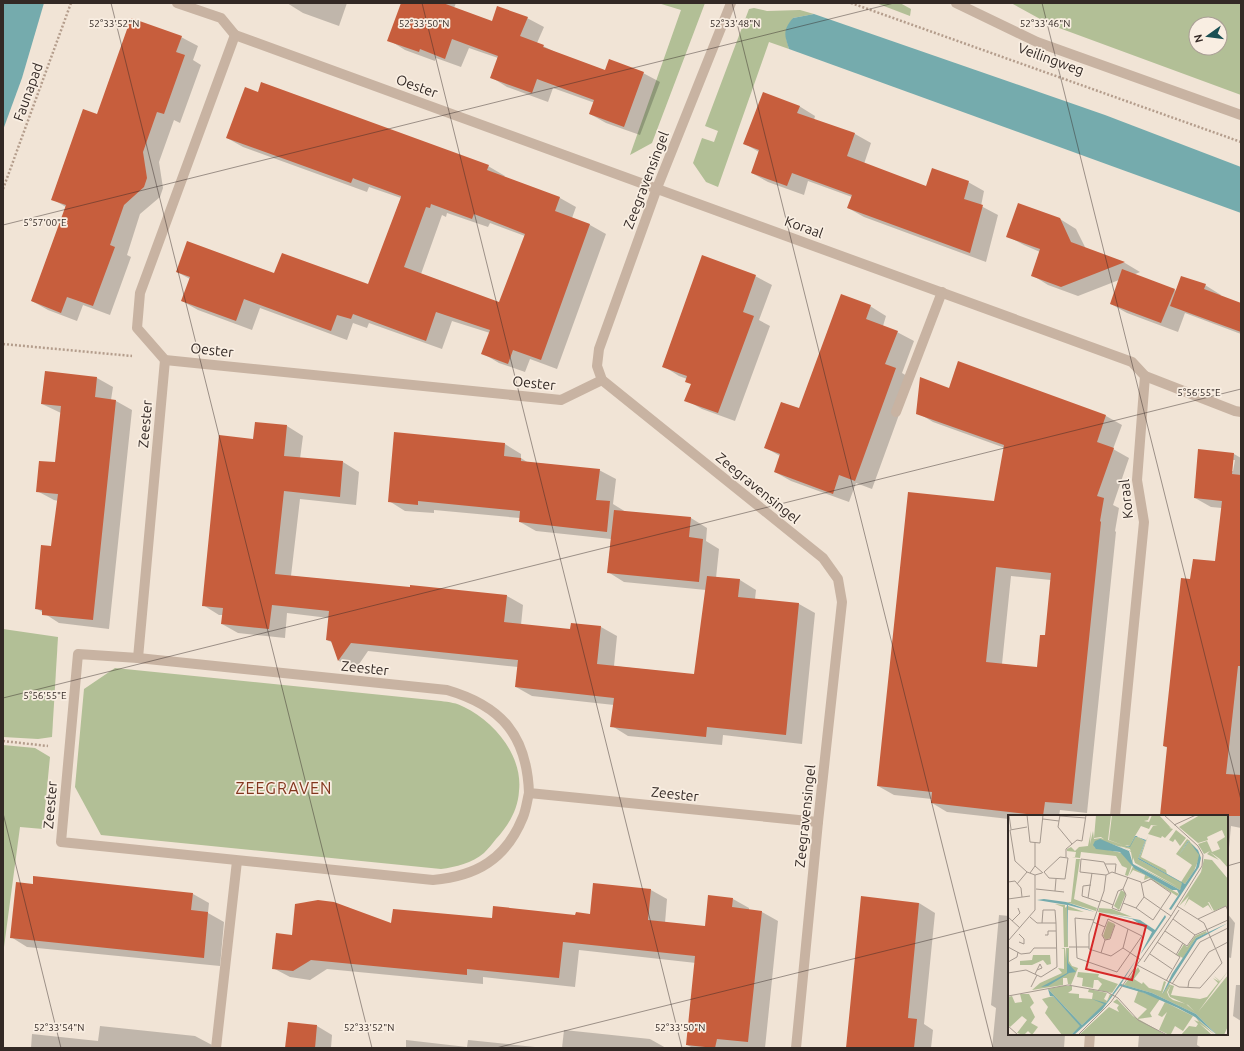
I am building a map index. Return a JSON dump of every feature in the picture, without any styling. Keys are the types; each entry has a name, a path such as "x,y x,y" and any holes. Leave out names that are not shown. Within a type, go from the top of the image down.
{"street":[{"path":"165,360 137,328 140,293 235,35 221,18 177,3"},
{"name":"Zeegravensingel","path":"731,3 657,188 599,349 597,366 602,380 823,558 838,579 842,602 818,822 796,1048"},
{"name":"Veilingweg","path":"956,3 1037,42 1241,116"},
{"name":"Oester","path":"235,35 657,188"},
{"name":"Koraal","path":"657,188 1132,362 1145,376 1137,480 1144,522 1115,815"},
{"path":"896,412 942,292"},
{"name":"Oester","path":"165,360 561,400 602,380"},
{"name":"Zeester","path":"138,658 165,360"},
{"path":"1145,376 1241,412"},
{"name":"Zeester","path":"78,654 138,658 447,690 467,696 486,706 502,719 515,736 524,754 528,775 529,793 524,815 515,834 504,849 488,863 471,872 453,878 433,880 237,861 61,842 69,748 78,654"},
{"name":"Zeester","path":"529,793 818,822"},
{"path":"216,1048 237,861"},
{"path":"1089,1048 1090,1035"}],"path":[{"name":"Faunapad","path":"3,189 71,3"},
{"name":"Veilingweg","path":"851,3 1241,142"},
{"path":"3,344 165,360"},
{"path":"3,741 69,748"}],"green space":[{"path":"658,3 705,3 652,143 630,155 681,10"},
{"path":"876,3 900,3 911,9 910,16"},
{"path":"1011,3 1241,3 1241,95 1051,25"},
{"path":"754,8 767,11 800,10 814,14 793,18 786,38 789,49 769,42 718,187 706,182 693,163 702,138 714,142 718,131 705,126 749,9"},
{"path":"3,629 58,637 52,737 38,739 3,737"},
{"path":"115,668 441,701 459,705 475,713 486,721 504,741 511,753 519,778 517,805 505,829 484,853 464,864 441,869 101,835 75,787 84,689"},
{"path":"3,745 35,748 50,757 43,829 20,827 4,947"}],"water":[{"path":"3,3 44,3 22,78 3,130"},
{"path":"814,14 1105,115 1241,167 1241,213 789,49 785,32 787,26 793,18"}],"building":[{"path":"401,3 443,3 492,21 497,6 528,17 520,36 544,45 543,47 605,70 609,59 644,72 624,127 589,114 594,100 537,79 532,93 490,78 498,56 452,39 445,59 420,49 419,52 387,41"},
{"path":"131,18 182,36 176,52 185,55 164,114 157,112 143,152 147,178 144,187 124,205 110,245 115,247 93,306 67,297 61,313 31,301 66,205 51,200 83,109 97,114"},
{"path":"261,82 489,165 487,170 560,197 555,211 590,224 541,360 513,350 508,364 481,354 490,330 436,312 426,341 353,314 351,319 337,315 331,331 244,299 236,321 181,301 190,277 176,272 187,241 274,273 282,253 368,284 401,197 353,178 351,183 226,138 245,87 258,92","holes":["431,204 472,219 474,214 525,234 499,302 404,267 426,207 430,208"]},
{"path":"763,92 800,106 797,113 855,133 847,156 926,186 932,168 969,181 964,199 983,205 970,253 847,208 852,195 792,173 787,186 751,173 759,150 743,144"},
{"path":"1018,203 1060,218 1071,242 1125,262 1061,287 1031,276 1040,249 1006,237"},
{"path":"702,255 756,275 743,312 754,316 718,413 684,401 691,384 685,382 687,376 662,367"},
{"path":"1122,269 1175,289 1161,323 1110,304"},
{"path":"1181,276 1206,284 1204,289 1241,303 1241,332 1170,306"},
{"path":"841,294 871,305 866,319 898,331 885,364 896,368 855,481 839,475 833,494 774,472 780,454 764,448 781,402 799,408"},
{"path":"958,361 1106,415 1097,442 1114,448 1097,496 1104,498 1100,521 1072,804 1045,802 1043,815 931,803 932,792 877,786 908,492 994,501 1004,445 916,414 920,377 949,388","holes":["996,567 1051,573 1045,635 1040,635 1037,667 986,662"]},
{"path":"45,371 97,377 95,397 116,400 93,620 42,615 42,610 35,609 41,545 51,546 58,494 36,492 39,461 55,462 61,406 41,404"},
{"path":"255,422 287,425 284,456 343,461 340,497 284,491 275,574 410,587 410,585 507,595 504,622 570,629 571,623 601,626 597,664 694,674 707,576 740,579 738,597 799,603 786,735 707,727 706,737 610,727 614,698 515,687 518,660 351,643 338,661 331,641 326,640 329,611 272,605 269,629 221,624 223,608 202,606 219,435 253,439"},
{"path":"394,432 505,443 504,456 521,458 521,461 600,469 596,500 610,501 607,532 519,522 520,511 418,501 418,505 388,502"},
{"path":"1198,449 1234,453 1232,474 1241,475 1241,666 1238,666 1226,774 1241,775 1241,816 1160,815 1167,747 1163,746 1181,578 1190,579 1193,559 1215,561 1222,501 1194,498"},
{"path":"614,510 691,517 689,537 703,539 699,582 607,573"},
{"path":"33,876 193,893 191,910 208,912 204,958 10,938 16,882 33,884"},
{"path":"593,883 651,889 648,920 705,926 708,895 733,898 732,907 762,911 748,1042 717,1039 715,1048 686,1045 695,956 563,942 559,978 467,969 467,975 311,960 293,971 272,969 276,933 292,935 295,904 318,900 334,902 391,923 393,909 492,918 493,906 575,915 576,912 590,914"},
{"path":"861,896 919,903 908,1018 917,1019 914,1048 846,1048"},
{"path":"288,1022 317,1025 315,1048 285,1048"}],"district":[{"name":"ZEEGRAVEN","path":"284,788"}]}
